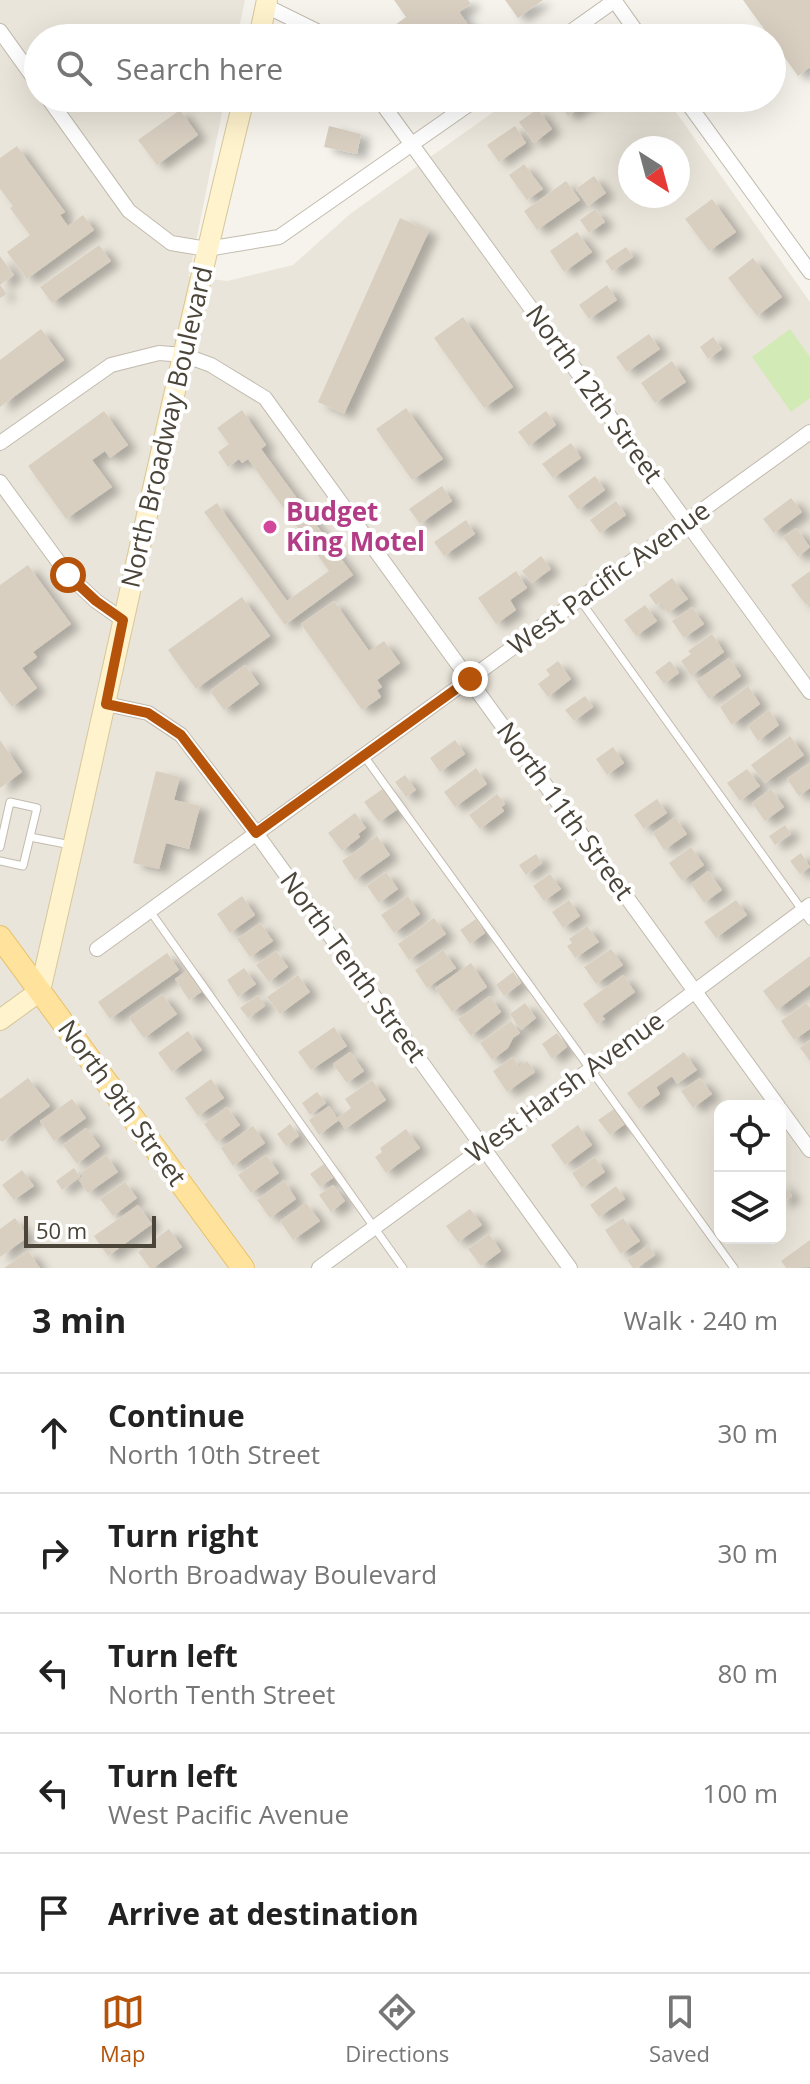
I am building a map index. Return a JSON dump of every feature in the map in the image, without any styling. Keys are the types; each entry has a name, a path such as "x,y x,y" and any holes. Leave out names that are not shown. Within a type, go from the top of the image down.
{"main road":[{"path":"262,24 267,3"},
{"name":"North Broadway Boulevard","path":"40,991 241,112"},
{"name":"North 9th Street","path":"0,937 243,1268"},
{"path":"0,1020 40,991"}],"street":[{"path":"581,24 614,0 631,24"},
{"path":"267,3 305,24"},
{"path":"0,31 24,64"},
{"path":"58,112 129,211 171,243 207,249 279,237 459,112"},
{"name":"North 12th Street","path":"388,112 810,692"},
{"path":"694,112 810,272"},
{"path":"0,443 111,365 159,353 184,355"},
{"name":"North 11th Street","path":"184,355 211,365 265,398 773,1100"},
{"name":"West Pacific Avenue","path":"97,949 810,432"},
{"path":"0,482 68,575 123,620"},
{"name":"North Tenth Street","path":"106,704 148,713 181,735 256,833 570,1268"},
{"name":"West Harsh Avenue","path":"319,1268 807,912"},
{"name":"North 11th Street","path":"786,1117 810,1150"}],"lane":[{"path":"580,600 807,912"},
{"path":"364,756 734,1268"},
{"path":"0,861 23,866 37,808 10,802 9,816 2,831 2,846"},
{"path":"30,837 73,846"},
{"path":"150,910 403,1268"}],"shaded area":[{"path":"0,0 245,0 240,24 24,24 24,112 222,112 189,276 227,281 293,265 350,214 493,112 676,112 810,302 810,1268 0,1268"}],"green space":[{"path":"790,329 810,357 810,398 791,412 752,357"}],"building":[{"path":"394,0 468,0 471,4 459,12 468,24 396,24 406,17"},
{"path":"505,0 543,0 518,18"},
{"path":"743,0 810,0 810,67 798,76 786,59 786,24 760,24"},
{"path":"177,112 181,112 198,135 157,165 138,140"},
{"path":"534,112 540,112 552,129 534,143 519,122"},
{"path":"329,126 361,134 357,154 324,147"},
{"path":"515,126 526,143 499,162 487,145"},
{"path":"17,146 65,212 60,215 68,226 83,215 94,230 27,279 7,252 30,235 0,189 0,158"},
{"path":"524,164 543,189 527,200 509,175"},
{"path":"594,176 606,193 588,206 576,189"},
{"path":"566,181 580,200 537,230 524,211"},
{"path":"712,199 736,232 709,251 685,219"},
{"path":"595,209 605,222 589,233 580,220"},
{"path":"400,218 429,231 344,414 318,402"},
{"path":"577,232 592,252 564,272 550,251"},
{"path":"99,245 111,261 52,303 40,287"},
{"path":"626,247 633,257 612,271 605,261"},
{"path":"0,256 14,275 0,285"},
{"path":"753,258 782,297 757,316 728,278"},
{"path":"0,285 7,294 0,298"},
{"path":"607,285 617,300 589,319 579,305"},
{"path":"463,317 513,387 484,408 434,338"},
{"path":"41,329 64,360 0,407 0,360"},
{"path":"649,334 660,349 627,372 616,357"},
{"path":"713,337 722,349 708,359 700,347"},
{"path":"672,361 686,382 655,403 641,383"},
{"path":"406,408 443,459 412,480 376,429"},
{"path":"242,410 266,445 261,449 353,575 285,625 204,512 217,503 287,601 329,571 248,459 242,463 239,459 228,467 218,452 229,444 217,428"},
{"path":"104,411 128,445 110,458 105,451 92,460 112,487 66,519 28,466"},
{"path":"546,411 556,425 529,446 518,432"},
{"path":"571,443 581,458 553,478 542,464"},
{"path":"595,476 605,490 578,510 568,496"},
{"path":"442,486 452,501 420,524 409,509"},
{"path":"791,498 802,512 774,533 763,519"},
{"path":"616,501 626,515 600,533 590,520"},
{"path":"466,520 475,534 444,556 434,542"},
{"path":"796,528 810,547 798,557 783,537"},
{"path":"541,556 551,569 532,583 522,571"},
{"path":"28,565 71,624 33,652 37,657 22,668 37,688 12,707 0,691 0,585"},
{"path":"516,571 527,588 510,600 516,610 496,624 478,598"},
{"path":"810,571 810,602 806,605 791,585"},
{"path":"672,578 688,599 668,613 661,602 656,605 649,595"},
{"path":"242,597 270,636 196,689 168,650"},
{"path":"334,601 369,651 384,641 400,663 377,680 382,687 377,690 381,697 362,710 301,624"},
{"path":"645,605 657,621 636,636 624,620"},
{"path":"692,607 704,624 684,638 672,621"},
{"path":"712,634 724,652 691,676 681,661 691,654 688,651"},
{"path":"729,658 741,676 709,699 696,681"},
{"path":"558,661 571,679 548,697 538,684 550,675 546,670"},
{"path":"670,661 679,673 664,684 655,672"},
{"path":"245,665 259,684 224,710 210,691"},
{"path":"748,686 760,704 732,725 720,707"},
{"path":"585,696 593,707 574,721 565,710"},
{"path":"769,710 779,725 758,741 748,726"},
{"path":"790,736 804,755 765,783 751,765"},
{"path":"0,740 22,772 0,788"},
{"path":"455,740 465,754 440,772 430,758"},
{"path":"613,747 624,763 607,775 596,759"},
{"path":"810,763 810,788 799,796 787,779"},
{"path":"476,768 487,784 455,807 444,792"},
{"path":"747,769 760,786 740,801 727,783"},
{"path":"156,771 180,777 174,800 200,806 189,849 166,843 159,869 133,863"},
{"path":"405,775 416,790 406,797 395,782"},
{"path":"384,788 398,809 379,822 364,802"},
{"path":"771,789 784,807 765,821 752,803"},
{"path":"497,794 505,804 501,807 504,811 480,829 469,815"},
{"path":"657,799 667,813 644,829 634,815"},
{"path":"355,813 366,828 342,851 328,833"},
{"path":"675,817 687,834 664,850 653,833"},
{"path":"785,825 791,834 775,845 769,836"},
{"path":"377,836 390,855 355,880 342,861"},
{"path":"691,847 704,865 682,881 669,863"},
{"path":"801,853 810,867 800,874 790,861"},
{"path":"536,854 542,863 526,875 519,865"},
{"path":"708,871 722,890 704,903 691,884"},
{"path":"386,872 398,889 379,903 367,886"},
{"path":"550,874 561,889 544,901 533,886"},
{"path":"242,896 255,915 230,933 217,914"},
{"path":"408,896 420,914 394,933 381,915"},
{"path":"569,900 580,916 563,928 552,912"},
{"path":"736,900 747,915 716,938 704,922"},
{"path":"434,918 446,934 409,960 398,944"},
{"path":"476,919 485,933 470,944 460,930"},
{"path":"260,923 273,941 250,957 237,939"},
{"path":"587,926 599,942 575,958 567,946 572,943 569,939"},
{"path":"611,949 623,965 596,984 584,967"},
{"path":"443,950 456,968 427,988 415,970"},
{"path":"276,951 288,967 269,982 256,965"},
{"path":"167,953 179,970 110,1019 98,1002"},
{"path":"810,956 810,985 777,1010 763,991"},
{"path":"471,963 487,987 452,1012 435,988"},
{"path":"244,968 256,984 238,997 227,980"},
{"path":"188,970 203,991 189,1000 175,979"},
{"path":"513,972 521,983 504,996 496,985"},
{"path":"298,975 310,992 280,1014 267,997"},
{"path":"623,975 635,992 602,1016 605,1019 597,1024 583,1004"},
{"path":"162,994 177,1014 144,1038 129,1018"},
{"path":"258,995 265,1006 248,1018 240,1008"},
{"path":"490,996 501,1012 471,1036 458,1019"},
{"path":"525,1003 536,1018 521,1030 510,1014"},
{"path":"806,1003 810,1008 810,1029 794,1040 781,1021"},
{"path":"511,1021 520,1033 508,1048 492,1060 480,1043"},
{"path":"334,1027 347,1046 311,1070 298,1052"},
{"path":"188,1031 202,1050 172,1072 158,1053"},
{"path":"557,1033 567,1047 552,1059 542,1044"},
{"path":"810,1040 810,1061 800,1048"},
{"path":"350,1052 364,1071 347,1083 333,1064"},
{"path":"684,1052 697,1070 677,1084 672,1076 656,1087 660,1094 639,1109 627,1093"},
{"path":"513,1057 519,1067 527,1061 535,1072 507,1092 493,1071"},
{"path":"28,1078 50,1106 2,1142 0,1099"},
{"path":"700,1078 712,1094 693,1108 681,1091"},
{"path":"211,1079 224,1098 198,1116 185,1098"},
{"path":"372,1080 386,1100 345,1129 339,1120 319,1135 309,1120 329,1106 337,1118 351,1108 345,1099"},
{"path":"317,1092 326,1103 310,1115 302,1103"},
{"path":"72,1099 86,1118 54,1141 40,1121"},
{"path":"227,1107 240,1125 217,1142 204,1124"},
{"path":"614,1109 625,1124 610,1135 598,1120"},
{"path":"290,1124 299,1136 286,1146 277,1134"},
{"path":"578,1125 592,1145 565,1165 551,1145"},
{"path":"253,1126 265,1143 233,1166 221,1148"},
{"path":"86,1128 100,1146 77,1164 63,1145"},
{"path":"406,1129 420,1148 386,1173 375,1157 382,1152 380,1148"},
{"path":"106,1155 118,1172 88,1193 79,1180 84,1176 81,1173"},
{"path":"266,1155 279,1173 251,1193 238,1175"},
{"path":"595,1157 605,1172 582,1188 572,1173"},
{"path":"324,1164 334,1177 320,1187 310,1174"},
{"path":"74,1168 80,1177 62,1190 56,1181"},
{"path":"22,1170 34,1186 14,1200 2,1185"},
{"path":"284,1180 296,1199 270,1218 257,1200"},
{"path":"125,1182 137,1198 113,1216 100,1199"},
{"path":"333,1185 345,1201 331,1212 319,1195"},
{"path":"616,1186 625,1199 599,1217 590,1205"},
{"path":"306,1203 320,1221 293,1240 280,1221"},
{"path":"138,1205 152,1224 108,1256 94,1236"},
{"path":"470,1209 482,1225 458,1242 446,1226"},
{"path":"15,1218 28,1237 0,1257 0,1229"},
{"path":"623,1218 640,1241 621,1254 605,1230"},
{"path":"169,1229 182,1247 150,1268 138,1252"},
{"path":"489,1234 501,1251 481,1266 468,1249"},
{"path":"810,1240 810,1267 786,1268 781,1261"},
{"path":"648,1245 655,1255 633,1268 627,1260"},
{"path":"28,1251 40,1268 4,1268"}],"place":[{"name":"Budget King Motel","path":"270,527"}],"route":[{"path":"68,575 123,620 106,704 148,713 181,735 256,833 470,679"}]}
